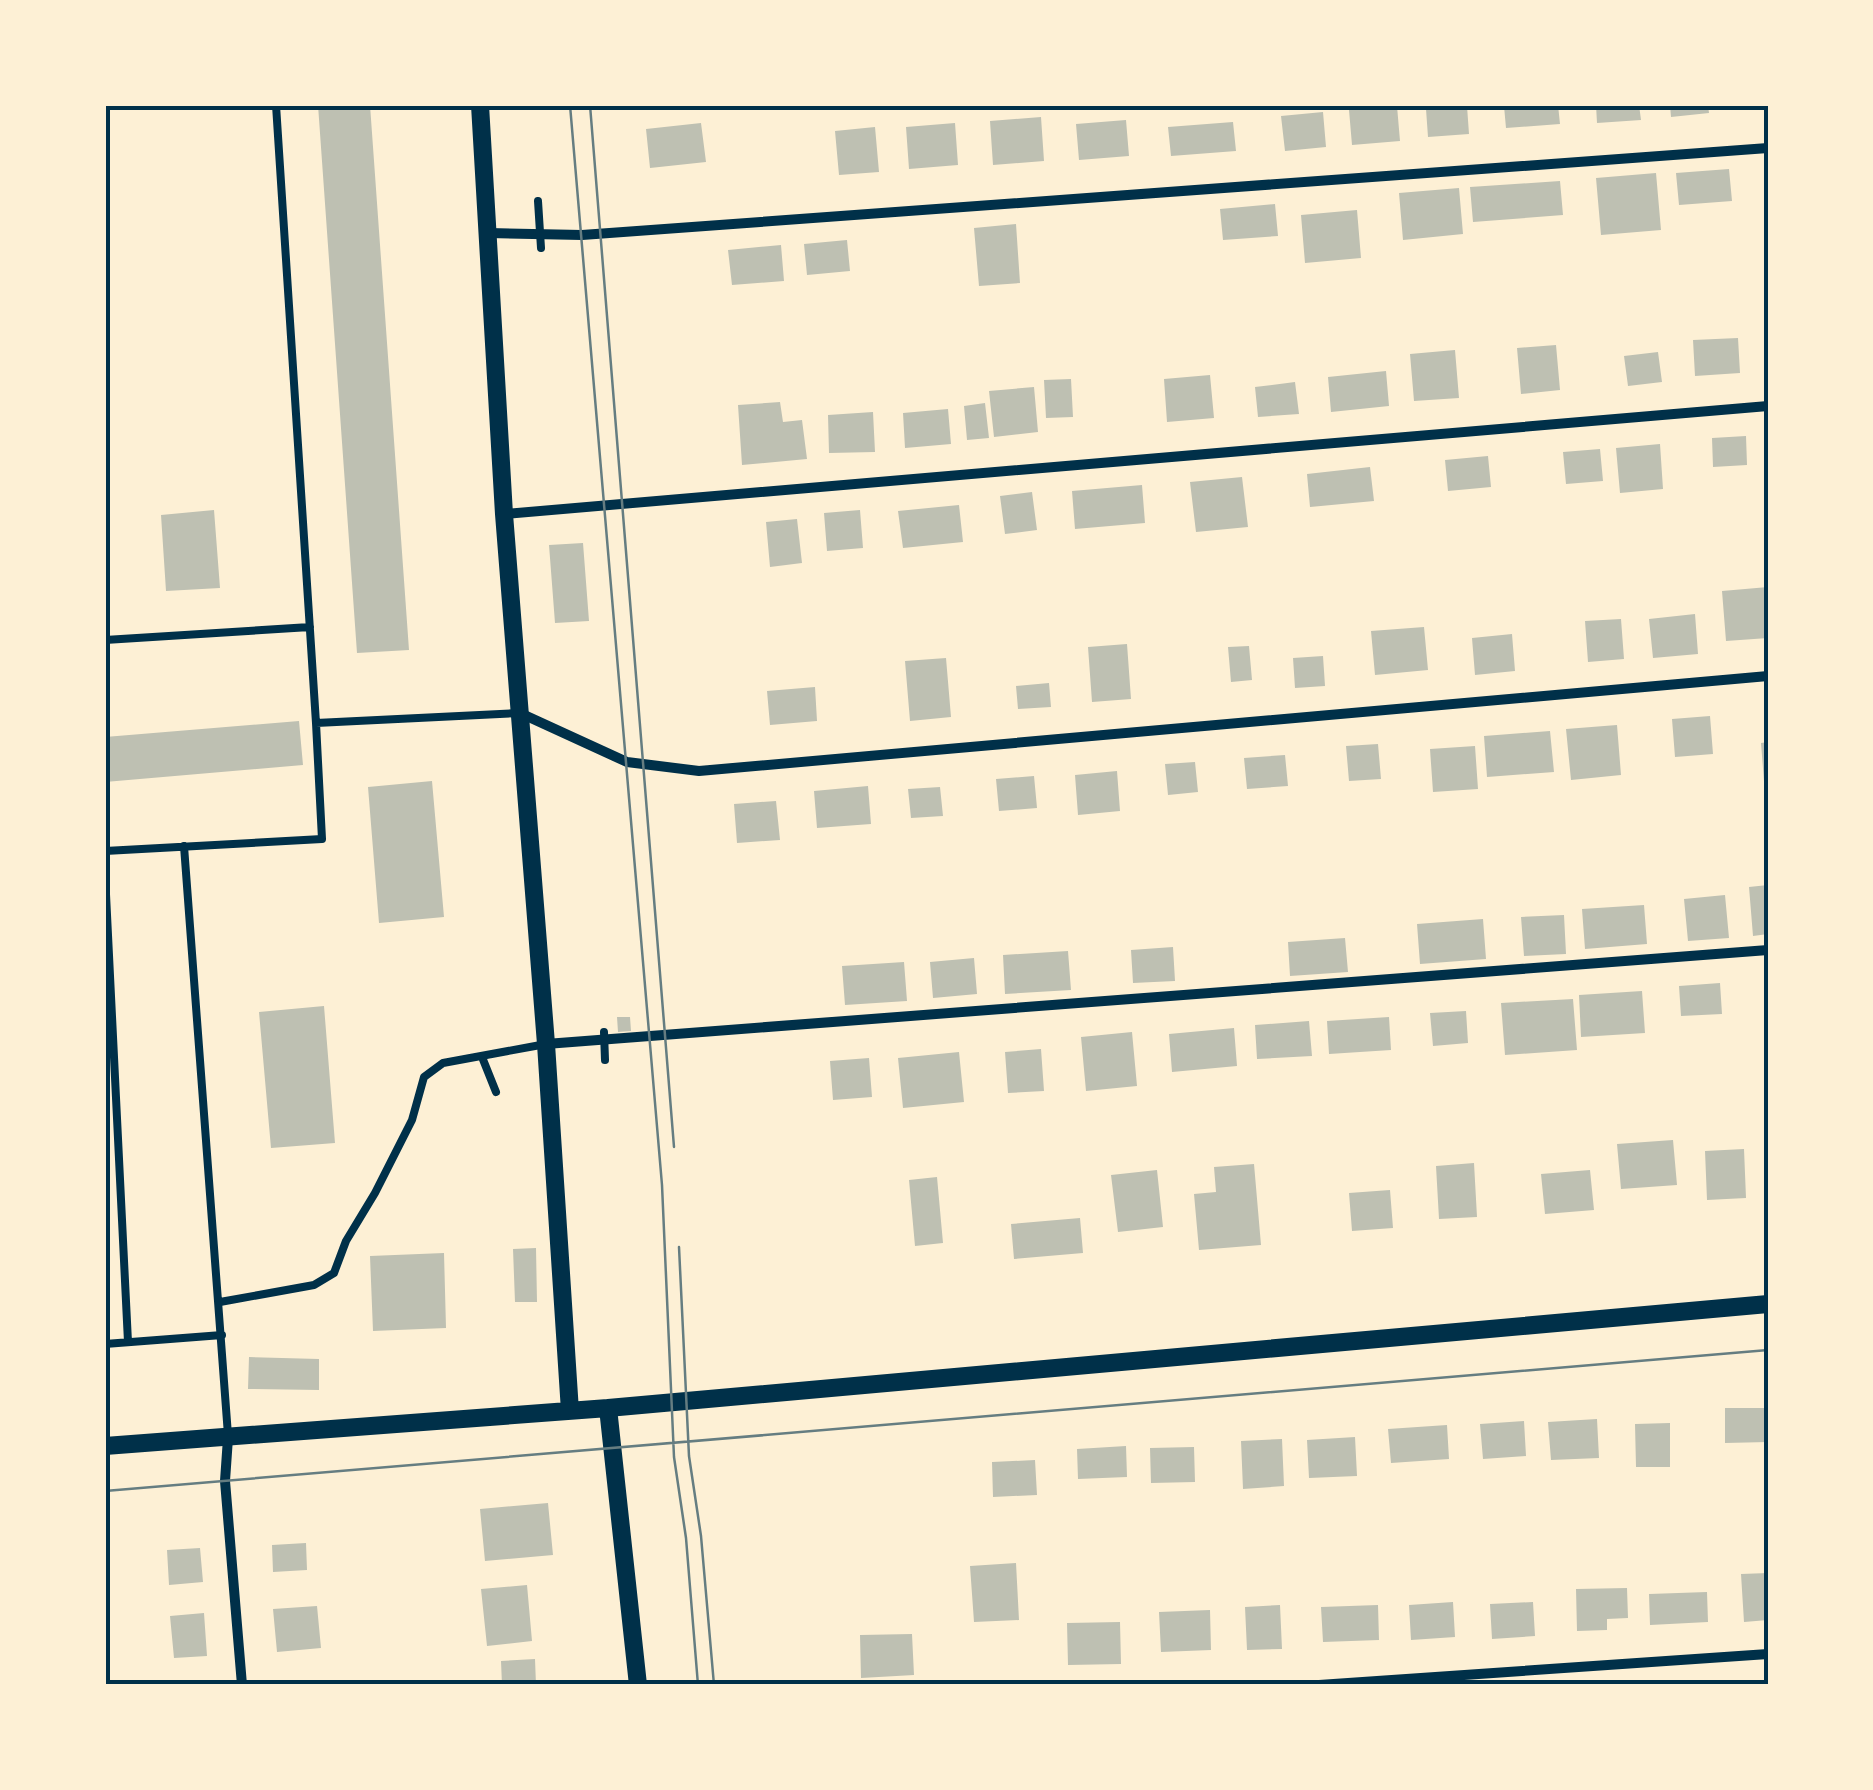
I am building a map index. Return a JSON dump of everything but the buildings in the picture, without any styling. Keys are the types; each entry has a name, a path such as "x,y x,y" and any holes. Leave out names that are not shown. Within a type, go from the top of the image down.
{"street":[{"path":"480,105 504,514 570,1411"},
{"path":"489,233 600,234 1768,148"},
{"path":"504,514 1768,406"},
{"path":"519,713 627,762 700,771 1768,676"},
{"path":"546,1044 604,1036 1768,950"},
{"path":"105,1446 608,1408 1768,1304"},
{"path":"608,1408 638,1685"},
{"path":"228,1438 225,1481 242,1685"},
{"path":"1319,1685 1768,1654"}],"lane":[{"path":"105,850 322,839 276,105"},
{"path":"538,201 540,248"},
{"path":"105,640 310,627"},
{"path":"316,722 519,713"},
{"path":"184,846 228,1438"},
{"path":"105,874 128,1342"},
{"path":"604,1036 605,1060"},
{"path":"220,1302 314,1285 334,1273 346,1241 412,1120 424,1076 443,1062 546,1044"},
{"path":"482,1057 496,1092"},
{"path":"105,1344 222,1335"}],"tram line":[{"path":"570,105 662,1185 674,1457 686,1538 698,1685"},
{"path":"590,105 674,1147"},
{"path":"679,1247 689,1456 701,1536 714,1685"},
{"path":"105,1491 1768,1350"}]}
